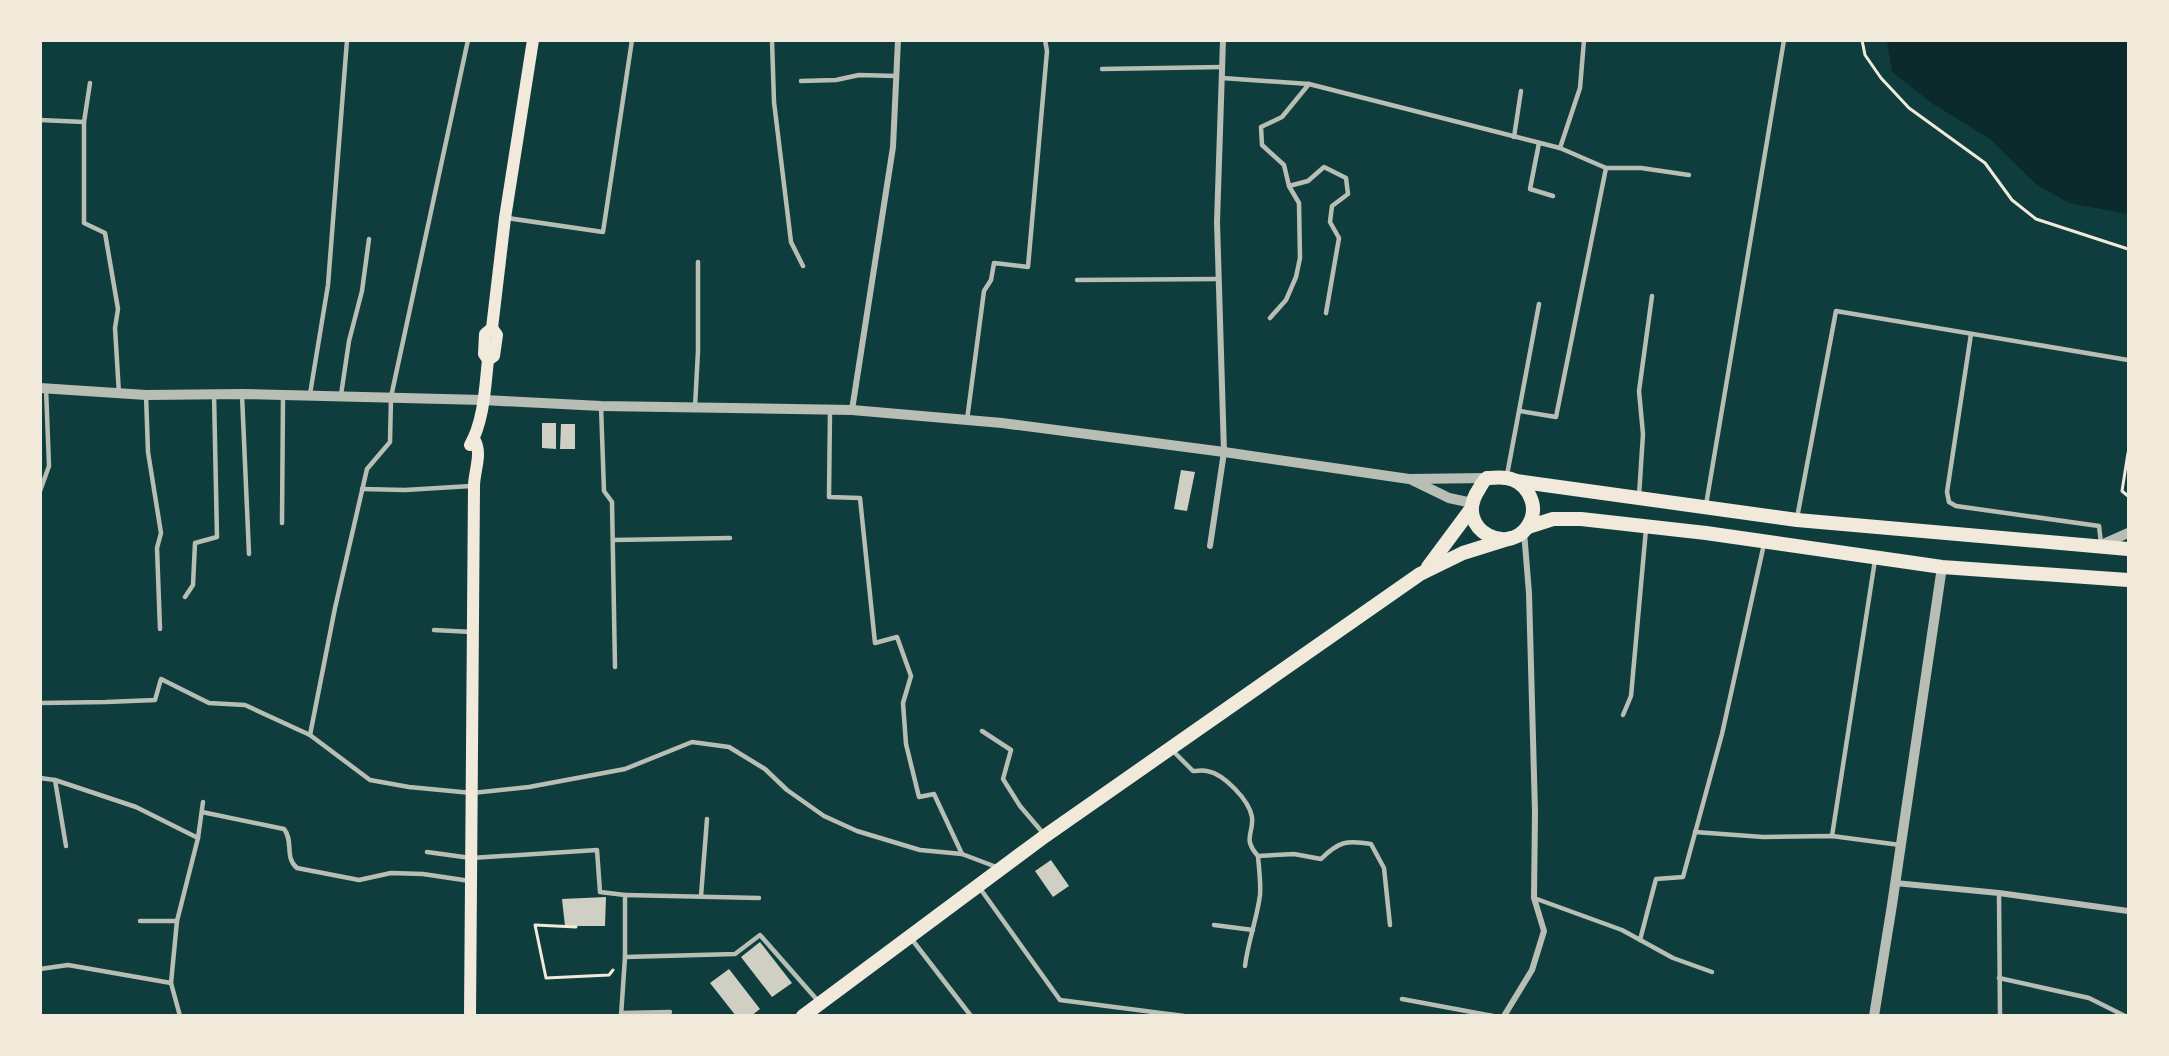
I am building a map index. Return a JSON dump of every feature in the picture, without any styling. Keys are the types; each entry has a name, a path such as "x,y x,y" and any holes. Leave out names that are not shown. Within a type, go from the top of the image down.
{"main road":[{"path":"470,1016 474,473 471,466 470,444 474,439 483,400 488,360 494,356 498,334 492,328 505,218 533,40"},
{"path":"1427,569 1471,506 1475,494 1487,478 1797,520 2128,549"},
{"path":"1511,480 1525,488 1531,496 1532,517 1526,529"},
{"path":"1471,506 1477,527 1484,533 1492,538 1510,538"},
{"path":"803,1016 1045,836 1427,569 1463,553 1518,536 1526,529 1553,519 1647,526 1942,567 2128,580"}],"street":[{"path":"852,410 893,147 898,40"},
{"path":"1210,546 1224,452 1218,222 1224,40"},
{"path":"43,388 146,395 391,397 601,406 852,410 967,420 1224,452 1409,479 1487,478"},
{"path":"1409,479 1471,506"},
{"path":"1504,1016 1532,970 1544,931 1534,898 1535,812 1526,529"},
{"path":"2101,546 2128,533"},
{"path":"1874,1016 1942,567"},
{"path":"2108,579 2128,588"},
{"path":"1895,883 1999,893 2128,911"}],"lane":[{"path":"309,397 328,285 347,40"},
{"path":"310,735 335,608 367,469 390,442 391,397 468,40"},
{"path":"505,218 603,232 632,40"},
{"path":"772,40 774,102 791,242 803,266"},
{"path":"967,420 984,291 990,280 994,263 1028,267 1045,73 1045,40"},
{"path":"1560,148 1580,88 1584,40"},
{"path":"1706,507 1784,40"},
{"path":"1102,69 1222,68"},
{"path":"801,81 836,80 859,75 896,76"},
{"path":"1222,78 1310,84 1560,148 1606,168 1641,168 1689,176"},
{"path":"90,83 84,122 84,223 105,233 118,309 115,328 118,394"},
{"path":"1270,318 1286,300 1296,277 1300,258 1299,203 1289,186 1284,165 1262,145 1262,127 1282,117 1310,84"},
{"path":"1514,137 1521,91"},
{"path":"40,120 84,122"},
{"path":"1539,143 1530,189 1553,196"},
{"path":"1289,186 1308,181 1324,167 1346,178 1348,194 1332,206 1330,222 1339,238 1326,313"},
{"path":"1520,411 1556,417 1606,168"},
{"path":"340,397 349,341 362,291 369,238"},
{"path":"695,407 698,351 698,262"},
{"path":"1077,280 1218,279"},
{"path":"1639,498 1643,434 1640,391 1652,296"},
{"path":"1511,480 1520,411 1539,304"},
{"path":"1797,520 1836,311 2128,360"},
{"path":"1971,334 1947,492 1949,502 1956,506 2099,526 2101,546"},
{"path":"40,490 49,466 43,388"},
{"path":"185,597 194,585 195,543 217,537 214,394"},
{"path":"242,394 249,554"},
{"path":"146,395 148,452 161,533 157,548 160,629"},
{"path":"282,523 283,396"},
{"path":"601,406 604,491 612,502 615,667"},
{"path":"830,409 829,497 860,498 875,643 897,637 911,676 903,703 906,744 919,797 934,794 962,854"},
{"path":"362,489 405,490 474,486"},
{"path":"1623,716 1631,696 1647,526"},
{"path":"613,540 730,538"},
{"path":"1640,940 1656,879 1683,877 1722,734 1764,541"},
{"path":"1832,836 1875,557"},
{"path":"434,630 474,632"},
{"path":"40,703 155,700 161,679 209,703 245,705 310,735 370,780 472,794 529,787 625,769 692,742 729,747 765,769 788,790 824,816 857,831 920,850 962,854 1001,868"},
{"path":"982,732 1011,750 1003,779 1020,806 1045,836"},
{"path":"1171,749 1193,771 1209,771 1238,791 1251,813 1250,843 1258,856 1260,892 1253,930 1247,945 1245,966"},
{"path":"40,778 55,780 136,807 198,838"},
{"path":"55,780 66,846"},
{"path":"180,1016 171,983 177,921 198,838 203,802"},
{"path":"202,812 284,829 290,840 291,863 297,868 359,880 391,873 423,874 472,881"},
{"path":"701,896 707,819"},
{"path":"1695,832 1762,837 1832,836 1900,845"},
{"path":"1258,856 1294,854 1321,859 1333,847 1350,841 1371,844 1384,867 1390,925"},
{"path":"427,852 471,858 597,850 600,892 625,895 759,898"},
{"path":"977,885 1060,1000 1184,1016"},
{"path":"1999,893 2000,1016"},
{"path":"625,895 625,957 621,1014 670,1012"},
{"path":"1534,898 1622,930 1673,958 1712,972"},
{"path":"140,921 177,921"},
{"path":"1214,925 1253,930"},
{"path":"625,957 735,954 760,935 820,1004"},
{"path":"910,937 971,1016"},
{"path":"40,969 68,965 171,983"},
{"path":"1999,978 2089,998 2124,1016"},
{"path":"1402,999 1493,1016"}],"path":[{"path":"1862,40 1864,55 1881,78 1909,108 1985,163 2012,200 2036,219 2128,249"},
{"path":"2128,453 2122,492 2128,496"},
{"path":"576,927 535,925 546,978 609,975 625,957"}],"water":[{"path":"1887,41 2128,41 2128,214 2069,203 2037,185 1990,139 1933,104 1892,72"}],"building":[{"path":"542,423 556,423 556,449 542,448"},
{"path":"561,424 575,424 575,449 560,449"},
{"path":"1181,470 1195,472 1187,511 1174,509"},
{"path":"1051,860 1069,886 1053,897 1035,871"},
{"path":"606,897 605,926 565,926 562,899"},
{"path":"760,942 792,983 772,997 741,957"},
{"path":"729,969 760,1009 751,1016 736,1016 710,983"}]}
